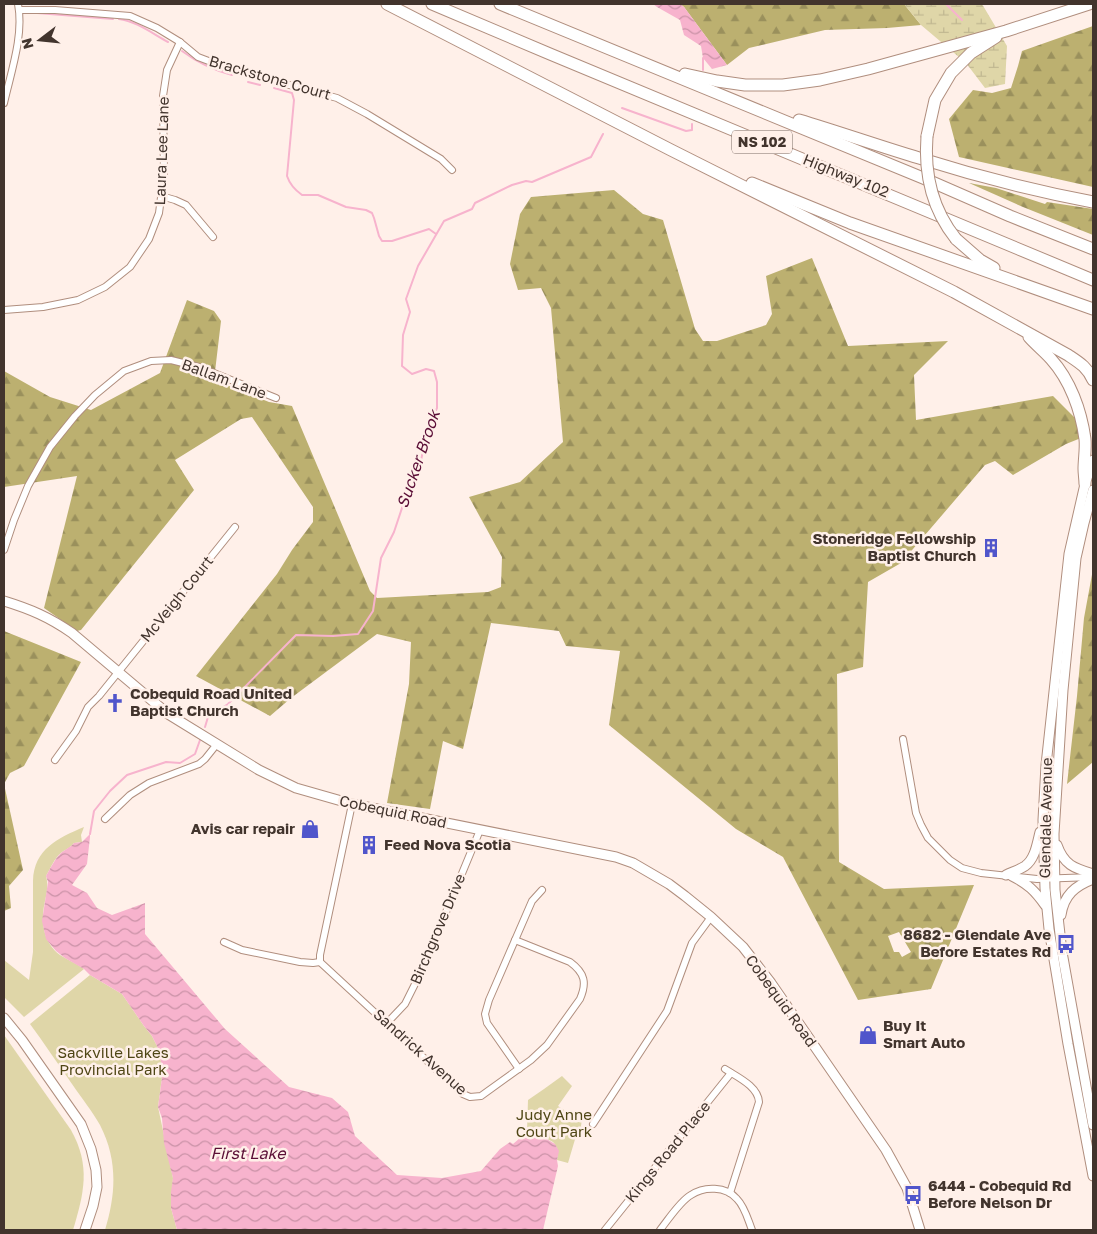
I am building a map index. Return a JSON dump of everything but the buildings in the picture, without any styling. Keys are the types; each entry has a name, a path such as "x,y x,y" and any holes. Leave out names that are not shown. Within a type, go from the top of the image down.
{"highway":[{"path":"387,4 954,292 1068,355 1082,364 1093,380"},
{"name":"Highway 102","path":"432,4 1093,280"},
{"name":"Highway 102","path":"500,4 1093,250"},
{"path":"652,66 717,81 745,85 783,85 820,80 868,69 1006,31 1089,4"},
{"path":"1006,31 971,53 951,73 935,100 927,136 925,154 927,171 935,205 956,239 980,260 993,268 1039,289"},
{"path":"728,98 919,158 1093,202"},
{"path":"672,150 850,222 1093,309"},
{"path":"1023,330 1051,359 1063,375 1073,395 1081,418 1086,454 1084,469 1091,489"}],"main road":[{"name":"Glendale Avenue","path":"1093,460 1091,489 1076,558 1063,690 1054,834 1055,879 1065,971 1093,1124"},
{"name":"Glendale Avenue","path":"1091,489 1069,554 1046,764 1043,820 1046,906 1068,1044 1093,1176"},
{"name":"Cobequid Road","path":"4,601 37,612 56,622 72,633 168,714 259,770 296,788 352,804 616,857 633,863 669,884 711,917 742,947 771,983 886,1150 907,1188 920,1230"},
{"path":"1009,876 1029,862 1035,852 1043,820"},
{"path":"1054,834 1060,854 1066,861 1093,877"},
{"path":"1009,876 1026,883 1046,906"},
{"path":"1060,928 1064,902 1071,892 1093,877"},
{"path":"4,1018 22,1040 81,1124 91,1149 96,1170 97,1187 85,1230"}],"street":[{"name":"Brackstone Court","path":"19,7 130,16 157,28 180,42 198,57 227,68 337,98 367,114 440,159 452,170"},
{"path":"4,102 18,40 19,7"},
{"name":"Laura Lee Lane","path":"4,310 78,300 105,287 130,267 149,239 159,213 164,174 163,96 167,70 180,42"},
{"path":"161,196 186,205 213,237"},
{"name":"Ballam Lane","path":"4,550 28,486 50,447 88,402 124,371 151,361 171,360 199,367 276,398"},
{"name":"McVeigh Court","path":"56,760 76,731 88,707 119,672 235,527"},
{"path":"903,739 916,812 921,826 928,838 950,860 962,868 982,874 1044,879 1093,877"},
{"path":"105,819 130,795 149,783 199,764 217,744"},
{"path":"224,942 242,950 300,962 313,964 320,958 352,804"},
{"name":"Birchgrove Drive","path":"387,1023 405,1004 422,970 480,830"},
{"path":"519,1069 487,1023 485,1014 489,1000 532,901 542,890"},
{"path":"593,1124 667,1011 692,943 711,917"},
{"name":"Sandrick Avenue","path":"320,958 466,1096 475,1098 481,1096 519,1069 547,1045 584,992 582,974 570,962 515,940"},
{"path":"725,1069 756,1091 759,1098 730,1193"},
{"name":"Kings Road Place","path":"605,1230 731,1073"},
{"path":"660,1230 690,1195 698,1191 714,1188 730,1193 736,1198 742,1205 752,1230"}],"green space":[{"path":"680,4 904,4 921,25 825,30 749,48 727,65"},
{"path":"904,4 982,4 1007,46 1005,84 985,88 966,63 921,25"},
{"path":"1093,26 1093,187 959,157 949,119 973,90 992,93 1011,88 1022,51"},
{"path":"969,183 996,188 1045,204 1047,202 1093,209 1093,235 1023,207"},
{"path":"614,190 643,214 663,220 695,329 703,341 717,341 766,325 772,314 766,276 812,258 848,346 948,341 914,375 916,420 1053,396 1091,434 1066,444 1013,475 995,461 985,465 901,563 868,582 863,667 837,674 839,862 884,889 974,885 931,989 858,1000 783,857 736,829 609,725 620,651 566,646 559,631 491,623 463,749 443,741 430,809 387,803 409,684 411,642 377,634 291,698 270,716 196,676 277,574 313,522 313,507 252,417 241,419 175,460 194,490 81,630 77,631 44,608 77,476 4,487 4,371 50,397 91,410 160,373 187,300 214,311 221,321 214,380 269,402 292,406 370,591 377,598 488,592 501,587 502,557 469,497 520,482 563,442 551,308 541,288 518,290 510,264 520,214 531,197","holes":["899,932 911,952 902,957 899,952 894,952 888,936"]},
{"path":"1093,569 1093,762 1067,784 1084,618"},
{"path":"4,631 81,662 24,766 10,773 4,784"},
{"path":"4,784 23,870 9,886 11,908 4,911"},
{"name":"Sackville Lakes Provincial Park","path":"84,827 81,835 82,842 74,843 59,855 46,876 47,887 43,920 45,933 50,945 60,955 84,969 24,1017 4,997 4,960 29,980 33,952 34,870 49,846"},
{"name":"Sackville Lakes Provincial Park","path":"90,975 122,994 157,1046 163,1070 158,1107 173,1178 171,1208 177,1230 105,1230 113,1190 112,1164 106,1138 94,1115 30,1024"},
{"name":"Sackville Lakes Provincial Park","path":"4,1035 71,1130 77,1143 81,1156 84,1180 73,1230 4,1230"},
{"name":"Judy Anne Court Park","path":"562,1076 572,1086 558,1106 576,1118 582,1119 581,1126 583,1131 576,1136 568,1163 557,1160 558,1150 553,1142 532,1131 527,1132 528,1100"}],"water":[{"path":"653,4 680,4 684,7 727,65 712,69 703,58 701,46 684,35 680,20"},
{"name":"First Lake","path":"90,834 87,864 72,885 87,893 97,908 112,915 145,903 145,934 225,1029 289,1087 332,1098 348,1112 355,1136 397,1175 442,1178 481,1171 500,1149 510,1142 513,1144 527,1132 535,1132 555,1144 559,1151 558,1166 543,1230 177,1230 171,1208 173,1178 164,1143 162,1118 158,1107 163,1070 157,1046 122,994 90,975 56,951 46,939 42,921 48,882 46,876 54,861 74,843 82,842"}],"waterway":[{"path":"946,4 962,20"},
{"path":"37,13 113,19"},
{"path":"119,19 138,25 168,42"},
{"path":"182,51 206,66 232,75"},
{"name":"Sucker Brook","path":"703,58 703,70"},
{"path":"248,82 260,85"},
{"path":"274,88 292,93 294,100 287,176 291,185 297,191 302,195 318,195 346,207 366,210 372,213 382,241 392,241 429,229 436,234"},
{"name":"Sucker Brook","path":"622,108 686,131 692,130 692,124"},
{"name":"Sucker Brook","path":"205,727 208,717 228,704 296,635 333,636 358,634 373,611 381,558 394,532 408,490 421,460 429,425 437,408 437,382 434,371 426,369 412,374 402,366 403,335 410,312 406,299 418,266 444,221 472,209 475,203 512,185 526,181 532,182 591,157 603,134"},
{"name":"Sucker Brook","path":"90,834 94,811 110,791 127,775 166,762 180,763 195,754 200,740"}],"place":[{"name":"Stoneridge Fellowship Baptist Church","path":"991,548"},
{"name":"Cobequid Road United Baptist Church","path":"115,703"},
{"name":"Avis car repair","path":"310,829"},
{"name":"Feed Nova Scotia","path":"369,845"},
{"name":"8682 - Glendale Ave Before Estates Rd","path":"1066,944"},
{"name":"Buy It Smart Auto","path":"868,1035"},
{"name":"6444 - Cobequid Rd Before Nelson Dr","path":"913,1195"}]}
